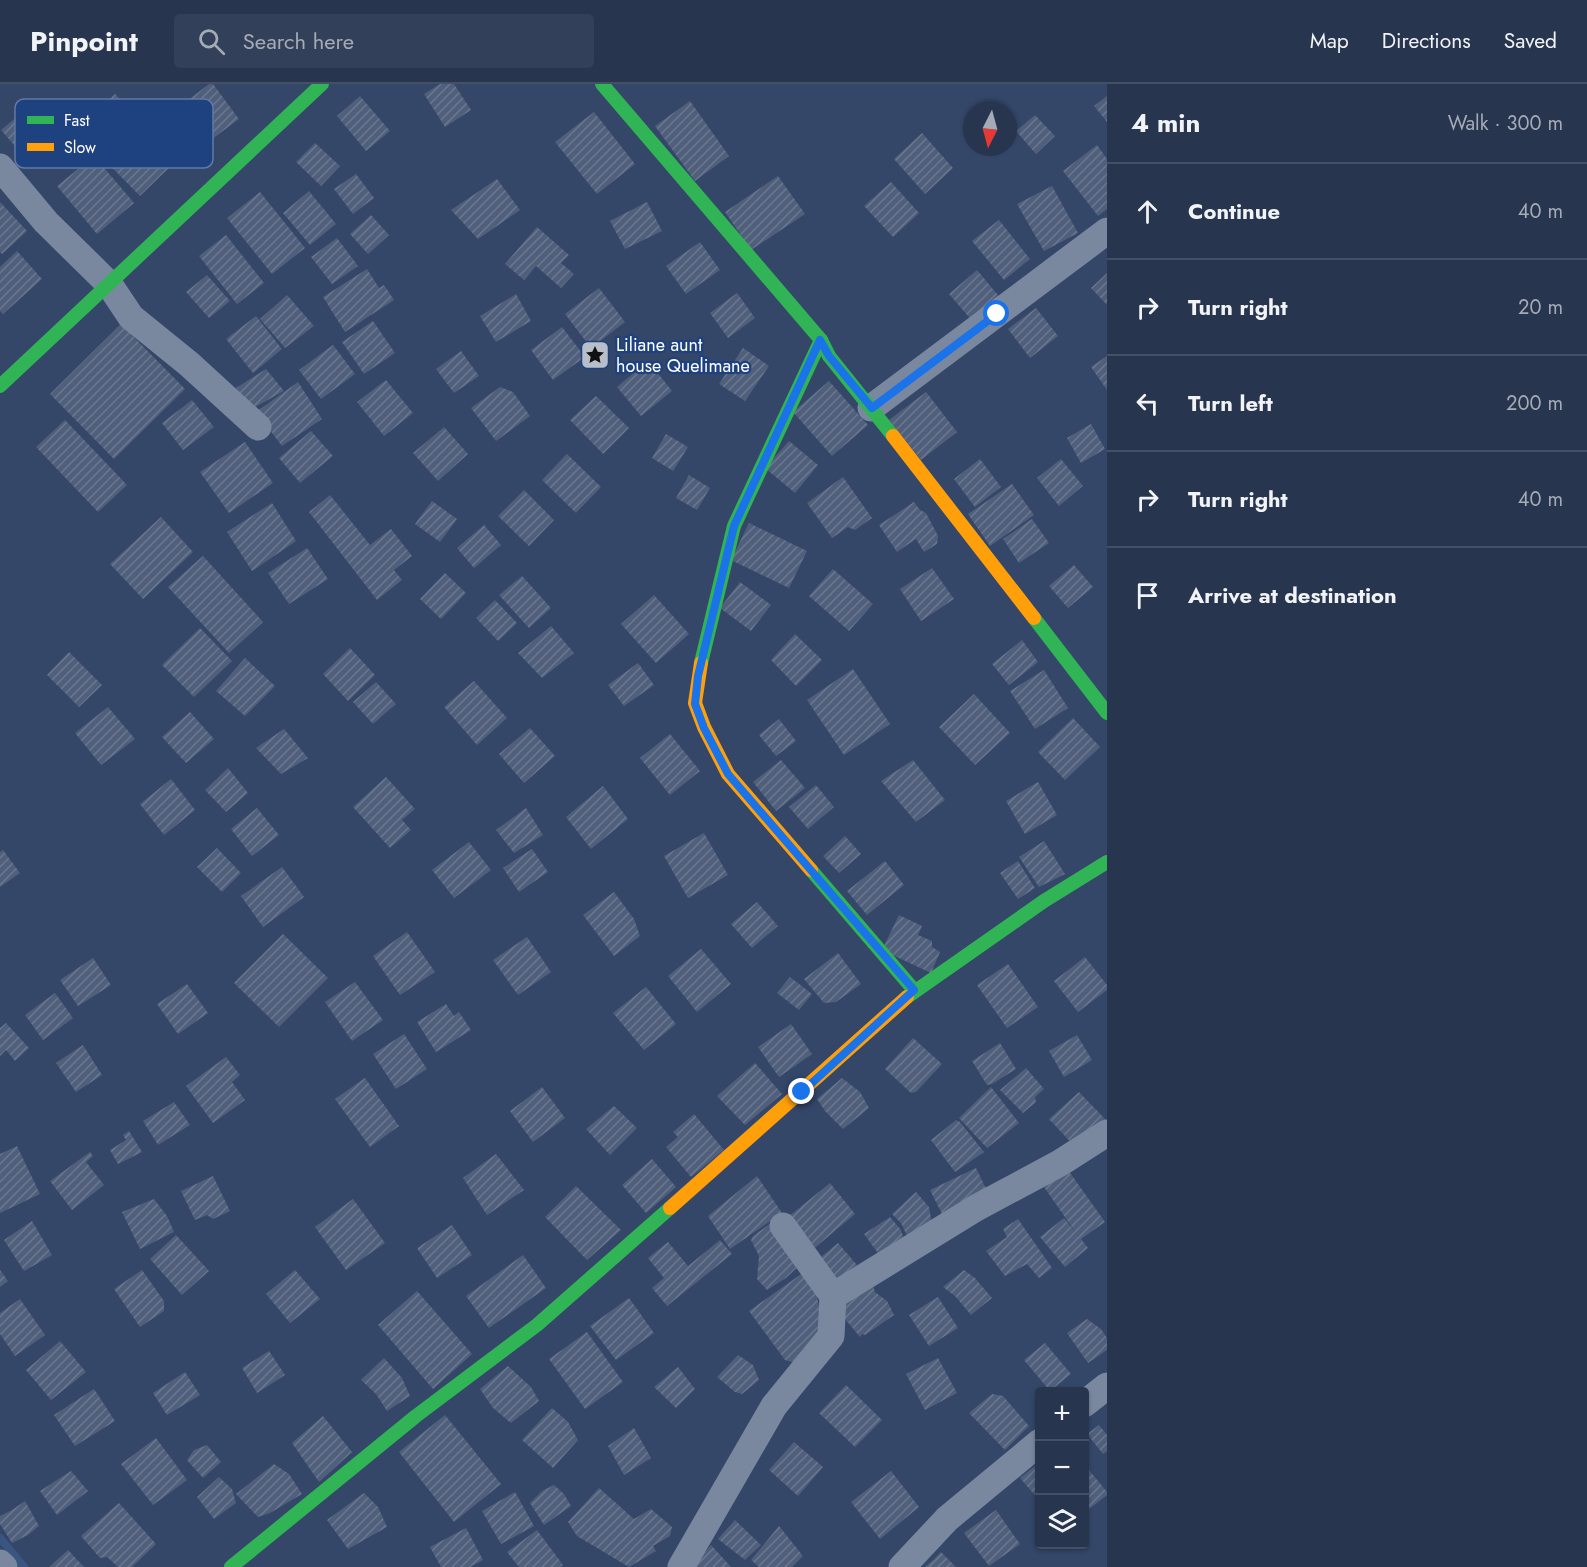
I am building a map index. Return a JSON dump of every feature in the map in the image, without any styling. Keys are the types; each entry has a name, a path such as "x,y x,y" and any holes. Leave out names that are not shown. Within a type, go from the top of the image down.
{"street":[{"path":"0,387 322,84"},
{"path":"602,84 820,340 829,356 872,408 1107,713"},
{"path":"0,167 45,222 109,284 131,317 189,364 258,427"},
{"path":"872,408 1107,231"},
{"path":"820,340 734,526 698,676 695,704 704,728 728,774 914,990"},
{"path":"231,1567 416,1416 537,1325 914,990 1044,901 1107,862"},
{"path":"833,1296 976,1208 1060,1164 1107,1133"},
{"path":"681,1567 774,1406 831,1336 833,1296 783,1226"},
{"path":"1089,1400 1107,1386"},
{"path":"902,1567 947,1519 1035,1446"},
{"path":"0,1563 4,1567"}],"building":[{"path":"209,84 213,84 239,119 213,138 213,99 190,99"},
{"path":"440,84 454,84 471,110 445,127 424,94"},
{"path":"115,94 120,99 110,99"},
{"path":"360,96 390,131 366,151 337,116"},
{"path":"1107,96 1107,122 1094,106"},
{"path":"690,101 729,156 695,181 655,126"},
{"path":"594,112 635,164 597,194 555,142"},
{"path":"1035,115 1055,136 1036,154 1017,130"},
{"path":"15,118 15,146 1,130"},
{"path":"922,133 953,168 925,194 894,159"},
{"path":"315,143 340,166 321,186 296,162"},
{"path":"1097,145 1107,159 1107,209 1098,216 1063,171"},
{"path":"79,168 104,168 134,203 97,234 57,186"},
{"path":"112,168 169,168 140,196"},
{"path":"356,174 374,198 353,214 334,189"},
{"path":"778,176 805,214 751,250 725,212"},
{"path":"497,179 520,210 478,239 451,210"},
{"path":"891,182 919,213 893,237 864,206"},
{"path":"1052,186 1078,233 1044,251 1017,204"},
{"path":"309,191 336,224 310,245 283,213"},
{"path":"260,192 305,248 272,274 227,218"},
{"path":"0,202 27,231 2,254 0,252"},
{"path":"647,202 662,231 625,249 610,221"},
{"path":"371,215 389,235 368,254 350,234"},
{"path":"999,220 1030,259 1004,280 972,241"},
{"path":"537,227 569,255 561,263 574,274 561,288 536,266 524,280 505,264"},
{"path":"226,235 264,283 237,304 199,256"},
{"path":"337,238 358,266 332,284 311,257"},
{"path":"700,242 720,270 686,294 666,266"},
{"path":"17,251 42,279 3,314 0,311 0,267"},
{"path":"367,269 379,288 384,285 394,300 345,332 323,297"},
{"path":"977,270 1002,300 974,323 949,294"},
{"path":"1107,273 1107,305 1091,288"},
{"path":"207,275 230,301 209,318 186,292"},
{"path":"599,288 625,322 591,348 565,314"},
{"path":"737,293 755,318 728,338 710,313"},
{"path":"516,294 531,321 496,342 480,316"},
{"path":"287,295 314,326 285,348 260,319"},
{"path":"1036,308 1058,336 1030,358 1008,329"},
{"path":"256,316 282,349 253,373 226,339"},
{"path":"373,321 395,353 364,374 342,342"},
{"path":"121,324 185,389 114,459 50,394"},
{"path":"562,327 585,357 553,380 531,350"},
{"path":"333,345 355,374 321,399 299,370"},
{"path":"743,348 769,366 745,401 719,384"},
{"path":"461,351 479,376 454,393 436,369"},
{"path":"1107,356 1107,390 1091,367"},
{"path":"648,361 672,391 641,416 617,387"},
{"path":"266,369 284,391 250,410 236,388"},
{"path":"386,380 413,413 384,436 357,402"},
{"path":"829,381 868,425 832,456 793,412"},
{"path":"298,382 322,419 282,446 256,412"},
{"path":"500,387 513,392 530,416 496,441 471,408"},
{"path":"926,392 957,432 921,460 889,420"},
{"path":"596,396 629,428 603,454 570,420"},
{"path":"192,400 214,427 183,450 162,423"},
{"path":"65,420 127,485 98,512 36,447"},
{"path":"1091,424 1105,449 1081,463 1067,438"},
{"path":"444,427 468,454 438,481 413,453"},
{"path":"311,431 333,456 300,483 279,458"},
{"path":"666,434 688,447 673,471 652,458"},
{"path":"789,441 818,465 795,493 765,468"},
{"path":"245,442 273,483 229,513 200,472"},
{"path":"567,454 601,487 576,513 542,480"},
{"path":"980,459 1001,487 975,507 954,479"},
{"path":"1061,459 1083,486 1059,506 1037,478"},
{"path":"689,475 710,488 697,510 676,498"},
{"path":"843,477 872,518 855,530 848,527 832,538 807,503"},
{"path":"1012,484 1034,515 990,546 968,514"},
{"path":"524,490 554,520 529,546 498,516"},
{"path":"330,495 370,545 391,529 412,556 394,570 402,580 377,600 309,512"},
{"path":"432,501 457,519 440,542 415,524"},
{"path":"914,502 920,510 926,513 938,536 937,544 924,552 916,539 897,552 879,525"},
{"path":"272,503 296,541 252,571 227,532"},
{"path":"161,517 193,552 143,599 110,564"},
{"path":"1032,519 1049,543 1019,563 1003,539"},
{"path":"749,523 807,551 789,588 731,560"},
{"path":"484,525 501,545 474,568 457,548"},
{"path":"307,548 328,579 289,604 268,573"},
{"path":"203,556 263,622 229,653 168,587"},
{"path":"1074,565 1093,587 1068,608 1049,586"},
{"path":"932,568 954,599 921,621 900,589"},
{"path":"833,569 873,604 849,631 809,596"},
{"path":"445,573 466,593 441,619 420,599"},
{"path":"522,576 551,608 529,628 499,595"},
{"path":"740,582 771,605 751,631 720,608"},
{"path":"654,595 689,634 656,663 621,624"},
{"path":"495,600 517,623 498,641 476,618"},
{"path":"551,626 574,653 542,678 518,653"},
{"path":"200,628 232,661 194,697 162,665"},
{"path":"795,634 822,660 796,686 771,660"},
{"path":"1022,640 1038,662 1009,685 992,664"},
{"path":"350,648 375,675 348,701 323,674"},
{"path":"69,652 102,685 79,707 47,675"},
{"path":"245,658 275,686 245,716 216,691"},
{"path":"638,663 654,685 624,706 608,685"},
{"path":"853,669 890,724 844,755 807,700"},
{"path":"1044,670 1068,708 1035,729 1010,691"},
{"path":"474,681 507,718 477,745 444,707"},
{"path":"376,682 396,704 373,724 353,702"},
{"path":"974,694 1010,733 975,765 939,727"},
{"path":"108,707 135,739 101,765 75,733"},
{"path":"190,712 214,739 186,763 162,737"},
{"path":"1073,718 1100,747 1065,780 1038,752"},
{"path":"779,719 796,741 776,756 759,735"},
{"path":"530,728 555,756 524,783 499,754"},
{"path":"284,729 308,758 281,774 256,748"},
{"path":"670,734 700,771 670,795 640,758"},
{"path":"781,760 805,788 776,811 753,782"},
{"path":"913,760 945,800 916,822 881,781"},
{"path":"228,768 248,793 226,812 205,790"},
{"path":"386,777 415,809 402,820 411,830 390,848 353,807"},
{"path":"171,779 195,810 164,835 140,804"},
{"path":"1038,782 1057,815 1025,834 1006,801"},
{"path":"816,785 834,807 808,829 789,807"},
{"path":"603,786 628,819 591,849 566,817"},
{"path":"257,808 279,835 252,856 231,829"},
{"path":"526,808 543,835 514,853 496,830"},
{"path":"704,833 728,875 688,898 664,856"},
{"path":"845,836 861,854 839,873 823,856"},
{"path":"1044,841 1065,874 1039,887 1019,857"},
{"path":"469,842 491,870 454,898 432,870"},
{"path":"217,848 241,873 222,892 197,867"},
{"path":"532,849 548,872 519,892 503,868"},
{"path":"3,850 20,873 0,887 0,852"},
{"path":"885,861 904,885 867,915 847,891"},
{"path":"1018,861 1035,888 1018,899 1000,873"},
{"path":"282,867 304,897 263,927 241,896"},
{"path":"614,892 634,919 640,936 614,956 583,915"},
{"path":"757,902 778,926 752,948 731,924"},
{"path":"899,915 922,926 918,935 932,941 932,947 940,952 931,973 882,950"},
{"path":"407,932 435,972 400,995 373,956"},
{"path":"283,934 328,978 279,1027 234,983"},
{"path":"527,937 551,972 518,995 493,960"},
{"path":"701,949 731,984 697,1012 668,976"},
{"path":"838,953 861,984 836,1002 824,1003 804,979"},
{"path":"1085,957 1107,985 1107,990 1078,1012 1054,981"},
{"path":"93,958 111,985 78,1006 60,980"},
{"path":"1008,964 1038,1007 1007,1028 977,985"},
{"path":"790,977 812,994 799,1010 777,993"},
{"path":"355,982 383,1020 352,1041 325,1002"},
{"path":"187,984 208,1013 178,1034 157,1004"},
{"path":"646,987 676,1024 644,1050 613,1013"},
{"path":"55,993 73,1018 43,1040 25,1015"},
{"path":"446,1004 454,1016 459,1012 471,1030 436,1052 417,1022"},
{"path":"6,1023 29,1048 15,1061 6,1050 0,1056 0,1028"},
{"path":"791,1024 812,1054 779,1077 758,1047"},
{"path":"404,1034 427,1069 396,1089 373,1054"},
{"path":"1077,1035 1092,1060 1064,1077 1049,1051"},
{"path":"913,1038 942,1064 916,1092 911,1093 885,1069"},
{"path":"1000,1043 1016,1069 987,1085 972,1061"},
{"path":"83,1045 102,1075 76,1092 56,1063"},
{"path":"226,1057 240,1075 232,1082 245,1100 213,1123 186,1086"},
{"path":"755,1063 782,1094 745,1125 717,1096"},
{"path":"1026,1068 1044,1089 1035,1097 1036,1102 1023,1113 1000,1090"},
{"path":"365,1078 399,1126 370,1147 335,1099"},
{"path":"842,1078 860,1092 869,1108 843,1129 825,1111 817,1099"},
{"path":"542,1087 565,1118 533,1142 510,1111"},
{"path":"991,1087 1019,1123 987,1148 959,1118"},
{"path":"1079,1092 1107,1121 1078,1150 1049,1119"},
{"path":"174,1102 190,1125 158,1145 143,1121"},
{"path":"614,1106 637,1128 610,1155 586,1129"},
{"path":"694,1114 724,1150 691,1177 666,1147 678,1137 673,1132"},
{"path":"956,1120 984,1152 955,1172 931,1140"},
{"path":"129,1131 142,1152 118,1164 110,1150 126,1140 123,1135"},
{"path":"17,1146 40,1194 0,1213 0,1154"},
{"path":"90,1152 93,1156 86,1162 104,1185 72,1210 50,1181"},
{"path":"496,1154 524,1190 487,1215 463,1178"},
{"path":"652,1159 676,1187 646,1213 622,1185"},
{"path":"976,1168 990,1197 944,1218 930,1190"},
{"path":"1068,1170 1105,1222 1081,1239 1088,1248 1065,1267 1040,1237 1064,1218 1076,1233 1044,1187"},
{"path":"213,1176 230,1211 213,1219 207,1215 195,1220 181,1191"},
{"path":"757,1176 782,1213 730,1249 708,1216"},
{"path":"830,1183 855,1214 811,1251 788,1217"},
{"path":"576,1186 621,1230 587,1260 545,1217"},
{"path":"916,1192 929,1207 932,1224 907,1236 901,1223 892,1214"},
{"path":"154,1199 167,1216 174,1232 140,1249 122,1212"},
{"path":"353,1199 385,1243 346,1270 315,1227"},
{"path":"890,1217 901,1230 906,1247 883,1260 864,1234"},
{"path":"1018,1219 1052,1268 1039,1278 1027,1264 1005,1276 986,1251 1007,1237 1003,1229"},
{"path":"32,1221 52,1255 24,1271 4,1240"},
{"path":"771,1223 802,1263 786,1278 767,1290 757,1279 759,1256 751,1240"},
{"path":"452,1225 472,1255 437,1278 417,1248"},
{"path":"176,1235 209,1271 182,1295 150,1259"},
{"path":"720,1240 732,1254 667,1306 652,1288 664,1278 648,1258 668,1242 688,1266"},
{"path":"838,1243 857,1265 835,1283 816,1261"},
{"path":"523,1255 546,1288 489,1328 466,1296"},
{"path":"0,1270 8,1281 0,1287"},
{"path":"142,1270 164,1301 164,1311 140,1327 114,1289"},
{"path":"295,1270 320,1299 290,1323 266,1294"},
{"path":"964,1270 975,1278 992,1298 971,1315 955,1296 943,1287"},
{"path":"804,1272 815,1289 825,1332 792,1362 785,1360 749,1311"},
{"path":"871,1280 875,1292 887,1301 894,1315 860,1337 835,1307"},
{"path":"417,1291 472,1354 433,1389 378,1325"},
{"path":"938,1297 958,1328 929,1346 909,1315"},
{"path":"629,1298 654,1333 616,1360 590,1326"},
{"path":"20,1299 45,1335 15,1356 0,1334 0,1313"},
{"path":"1087,1319 1101,1329 1107,1338 1107,1350 1088,1363 1067,1333"},
{"path":"587,1332 623,1382 585,1409 549,1359"},
{"path":"60,1341 86,1372 51,1400 26,1370"},
{"path":"1045,1343 1071,1374 1055,1387 1047,1387 1024,1360"},
{"path":"269,1351 285,1375 257,1393 242,1368"},
{"path":"738,1355 753,1365 759,1380 742,1394 735,1392 717,1377"},
{"path":"384,1358 402,1378 410,1396 387,1411 376,1394 361,1380"},
{"path":"938,1358 957,1393 925,1410 906,1374"},
{"path":"508,1366 531,1387 539,1401 511,1423 493,1408 480,1389"},
{"path":"678,1367 695,1389 676,1408 654,1387"},
{"path":"185,1372 200,1395 167,1415 153,1393"},
{"path":"846,1385 882,1420 855,1447 819,1413"},
{"path":"94,1389 115,1421 75,1446 54,1415"},
{"path":"992,1394 1003,1396 1029,1426 1005,1450 969,1413"},
{"path":"552,1408 568,1422 578,1440 553,1468 522,1440"},
{"path":"445,1415 501,1484 454,1522 399,1452"},
{"path":"323,1416 352,1452 319,1482 292,1443"},
{"path":"1099,1425 1107,1435 1107,1451 1103,1454 1089,1436 1089,1432"},
{"path":"634,1428 651,1458 624,1475 608,1446"},
{"path":"156,1438 187,1480 153,1505 121,1464"},
{"path":"794,1442 823,1467 798,1496 769,1470"},
{"path":"207,1445 221,1462 203,1478 187,1460 194,1450"},
{"path":"274,1464 289,1474 302,1494 270,1513 258,1517 236,1494"},
{"path":"1035,1466 1035,1495 1020,1478"},
{"path":"1089,1470 1107,1492 1107,1495 1089,1509"},
{"path":"71,1471 88,1491 57,1515 40,1491"},
{"path":"891,1471 919,1507 880,1539 851,1502"},
{"path":"219,1477 232,1489 236,1503 214,1519 197,1497"},
{"path":"554,1485 564,1494 571,1506 544,1525 530,1503 542,1491"},
{"path":"599,1488 634,1519 651,1509 672,1527 670,1536 653,1546 656,1551 629,1567 577,1536 568,1522"},
{"path":"515,1492 534,1526 501,1544 482,1511"},
{"path":"364,1493 378,1507 387,1527 348,1549 327,1520"},
{"path":"25,1501 39,1526 12,1543 0,1524 0,1516"},
{"path":"119,1503 156,1544 132,1567 118,1567 107,1557 100,1558 81,1536"},
{"path":"996,1510 1020,1544 989,1566 964,1533"},
{"path":"735,1520 761,1545 745,1560 718,1539"},
{"path":"779,1526 803,1556 792,1567 759,1567 751,1560"},
{"path":"466,1528 483,1560 470,1567 441,1567 430,1547"},
{"path":"537,1530 563,1565 560,1567 519,1567 507,1552"},
{"path":"711,1545 731,1567 693,1567"},
{"path":"68,1550 84,1567 49,1567"},
{"path":"941,1552 956,1567 925,1567 933,1560"}],"waterway":[{"path":"0,1538 24,1567"}],"traffic: fast":[{"path":"0,386 322,84"},
{"path":"602,84 821,340 829,356 893,436"},
{"path":"701,663 734,526 821,340"},
{"path":"1034,618 1107,713"},
{"path":"907,997 1044,901 1107,862"},
{"path":"811,870 914,990"},
{"path":"231,1567 416,1416 537,1325 670,1208"}],"traffic: slow":[{"path":"893,436 1034,618"},
{"path":"701,663 695,703 704,727 728,774 811,870"},
{"path":"670,1208 907,997"}],"place":[{"name":"Liliane aunt house Quelimane","path":"595,355"}],"route":[{"path":"802,1092 914,990 859,923 728,774 704,728 695,704 698,676 734,526 820,340 829,356 872,408 997,314"}]}
